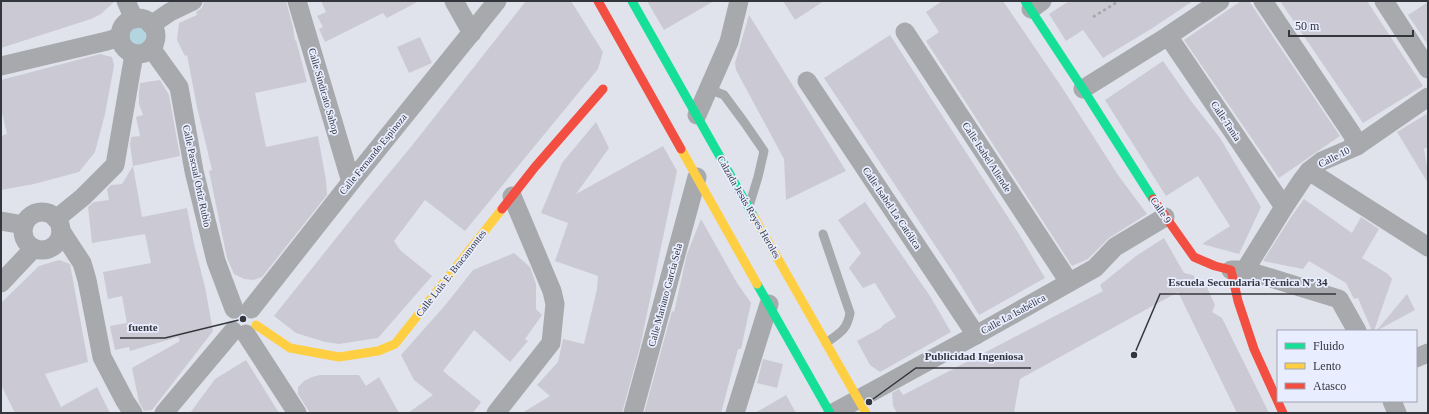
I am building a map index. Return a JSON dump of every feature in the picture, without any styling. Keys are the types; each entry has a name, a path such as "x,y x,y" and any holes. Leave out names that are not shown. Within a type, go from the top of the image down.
{"street":[{"path":"126,1 134,19"},
{"path":"151,25 170,12 193,1"},
{"name":"Calle Sindicato Sahop","path":"297,1 351,182"},
{"path":"454,1 472,33"},
{"name":"Calle Fernando Espinoza","path":"164,413 244,322 351,182 497,1"},
{"path":"598,1 832,413"},
{"name":"Calzada Jesús Reyes Heroles","path":"632,1 862,406"},
{"path":"697,115 729,42 739,1"},
{"path":"1083,89 1168,36 1220,1"},
{"path":"1263,1 1352,134 1357,146"},
{"name":"Calle 9","path":"1033,4 1083,89 1165,217 1194,257 1238,270"},
{"path":"1392,4 1428,69"},
{"path":"134,19 144,20 151,25 155,32 156,38 154,43 143,51 129,52 124,48 120,36 124,25 134,19"},
{"name":"Calle Isabel Allende","path":"905,32 1069,282"},
{"path":"1,66 107,41 120,36"},
{"name":"Calle Tania","path":"1168,36 1284,207"},
{"path":"133,413 102,357 82,262 58,225 45,213 32,215 28,219 24,225 23,236 25,241 34,248 40,250 52,247 57,243 58,225 115,165 143,51"},
{"name":"Calle Pascual Ortiz Rubio","path":"143,51 179,87 196,179 216,261 244,322 297,413"},
{"name":"Calle Isabel La Católica","path":"807,81 976,335"},
{"name":"Calle Luis E. Bracamontes","path":"244,322 290,348 339,357 378,351 395,344 535,167 603,89"},
{"name":"Calle 10","path":"1238,270 1309,171 1322,161 1357,146 1428,97"},
{"path":"1309,171 1428,247"},
{"name":"Calle Mariano García Sela","path":"633,413 697,176"},
{"path":"496,413 551,342 555,304 552,291 512,196"},
{"name":"Calle La Isabélica","path":"832,413 862,406 976,335 1095,268 1115,247 1165,217"},
{"path":"1,221 24,225"},
{"path":"1,283 34,248"},
{"path":"1277,400 1254,349 1238,301 1238,270 1339,299 1356,330"},
{"path":"735,413 769,304"},
{"path":"1417,358 1428,353"},
{"path":"1278,402 1283,413"},
{"path":"1392,402 1397,413"}],"lane":[{"path":"709,90 724,95 764,151 749,206"},
{"path":"824,234 850,313 848,323 841,332 826,343"}],"path":[{"path":"1093,17 1119,1"}],"water":[{"path":"138,25 146,28 149,36 146,44 138,47 130,44 127,36 130,28"}],"building":[{"path":"1,1 115,1 101,14 91,19 1,48"},
{"path":"204,1 286,1 295,41 296,40 307,82 255,93 266,147 318,136 326,180 327,195 262,277 254,280 244,279 234,274 227,258 209,171 212,170 197,107 187,55 185,56 177,40 179,23 197,15 196,12 202,8"},
{"path":"321,1 419,1 387,18 383,13 325,42 319,29 323,27 317,16 326,12"},
{"path":"526,1 571,1 603,52 598,69 465,231 425,200 394,241 400,250 432,276 378,338 339,344 325,342 296,333 274,316 410,148"},
{"path":"647,1 714,1 664,30"},
{"path":"783,1 824,1 795,20"},
{"path":"942,1 1003,1 1061,86 1118,175 1147,214 1109,238 1088,259 1072,266 926,41 939,32 926,12"},
{"path":"1069,1 1193,1 1103,58 1083,30 1066,41 1049,14"},
{"path":"1241,1 1249,1 1340,136 1279,178 1184,40"},
{"path":"1280,1 1367,1 1423,86 1363,123"},
{"path":"1428,2 1428,45 1408,15"},
{"path":"749,15 846,171 786,200 784,159 736,70 735,63"},
{"path":"890,35 1019,234 1045,278 979,315 954,274 824,78"},
{"path":"420,37 432,63 409,73 397,47"},
{"path":"100,54 112,57 114,66 105,114 95,152 79,172 34,184 1,190 1,136 7,134 1,108 1,80"},
{"path":"1163,61 1191,101 1220,138 1261,207 1239,254 1202,244 1230,226 1198,176 1166,196 1105,100"},
{"path":"160,80 169,95 180,156 133,166 130,144 131,137 140,136 136,117 143,115 139,104 140,83"},
{"path":"1428,113 1428,147 1424,149 1428,172 1428,183 1397,132"},
{"path":"596,122 609,148 576,194 663,146 677,171 640,347 622,413 522,413 550,396 537,385 558,362 563,339 584,344 597,289 598,276 555,261 568,223 541,213 562,163"},
{"path":"133,166 142,217 187,208 205,287 213,331 152,410 144,411 139,402 132,368 180,341 178,337 130,351 129,347 115,350 110,326 127,323 122,296 108,299 103,272 151,263 145,234 92,243 88,207 94,202 109,200 107,189 111,185 122,184"},
{"path":"1304,199 1352,233 1361,217 1379,229 1362,258 1388,274 1392,279 1374,330 1372,330 1358,298 1354,299 1346,283 1309,261 1303,269 1263,261"},
{"path":"865,202 930,296 951,332 880,372 870,365 857,341 881,328 883,325 896,317 875,283 863,288 849,268 861,253 838,220"},
{"path":"701,219 737,283 751,303 741,349 738,349 721,413 644,413 672,311 674,312 687,254"},
{"path":"1164,238 1184,273 1193,275 1201,286 1205,283 1215,305 1212,312 1222,318 1269,413 1237,413 1178,292 1020,379 1014,413 897,413 893,406 892,393 899,389 903,395 1103,291 1100,285 1136,256"},
{"path":"514,253 530,267 536,284 536,309 542,315 525,339 528,341 510,362 474,330 443,371 481,402 473,413 408,413 433,395 414,380 401,355 447,303 473,270"},
{"path":"59,260 70,264 88,362 45,374 61,407 97,387 110,413 15,413 1,385 1,303 39,266"},
{"path":"1407,294 1415,310 1377,330"},
{"path":"763,359 783,364 777,388 757,383"},
{"path":"246,360 279,413 190,413 215,379"},
{"path":"320,375 359,375 366,386 379,377 399,413 310,413 298,394 298,387 304,381"},
{"path":"786,395 796,413 755,413"}],"traffic: fast":[{"path":"632,1 754,217"},
{"path":"1025,1 1153,199"},
{"path":"757,284 830,413"}],"traffic: slow":[{"path":"681,149 757,284"},
{"path":"256,325 290,348 339,357 378,351 395,344 502,209"},
{"path":"754,217 866,413"}],"traffic: jam":[{"path":"598,1 681,149"},
{"path":"502,209 535,167 603,89"},
{"path":"1153,199 1194,257 1215,266 1231,270 1238,301 1254,349 1277,400"},
{"path":"1278,402 1283,413"}],"place":[{"name":"fuente","path":"243,319"},
{"name":"Escuela Secundaria Técnica Nº 34","path":"1134,355"},
{"name":"Publicidad Ingeniosa","path":"869,402"}]}
